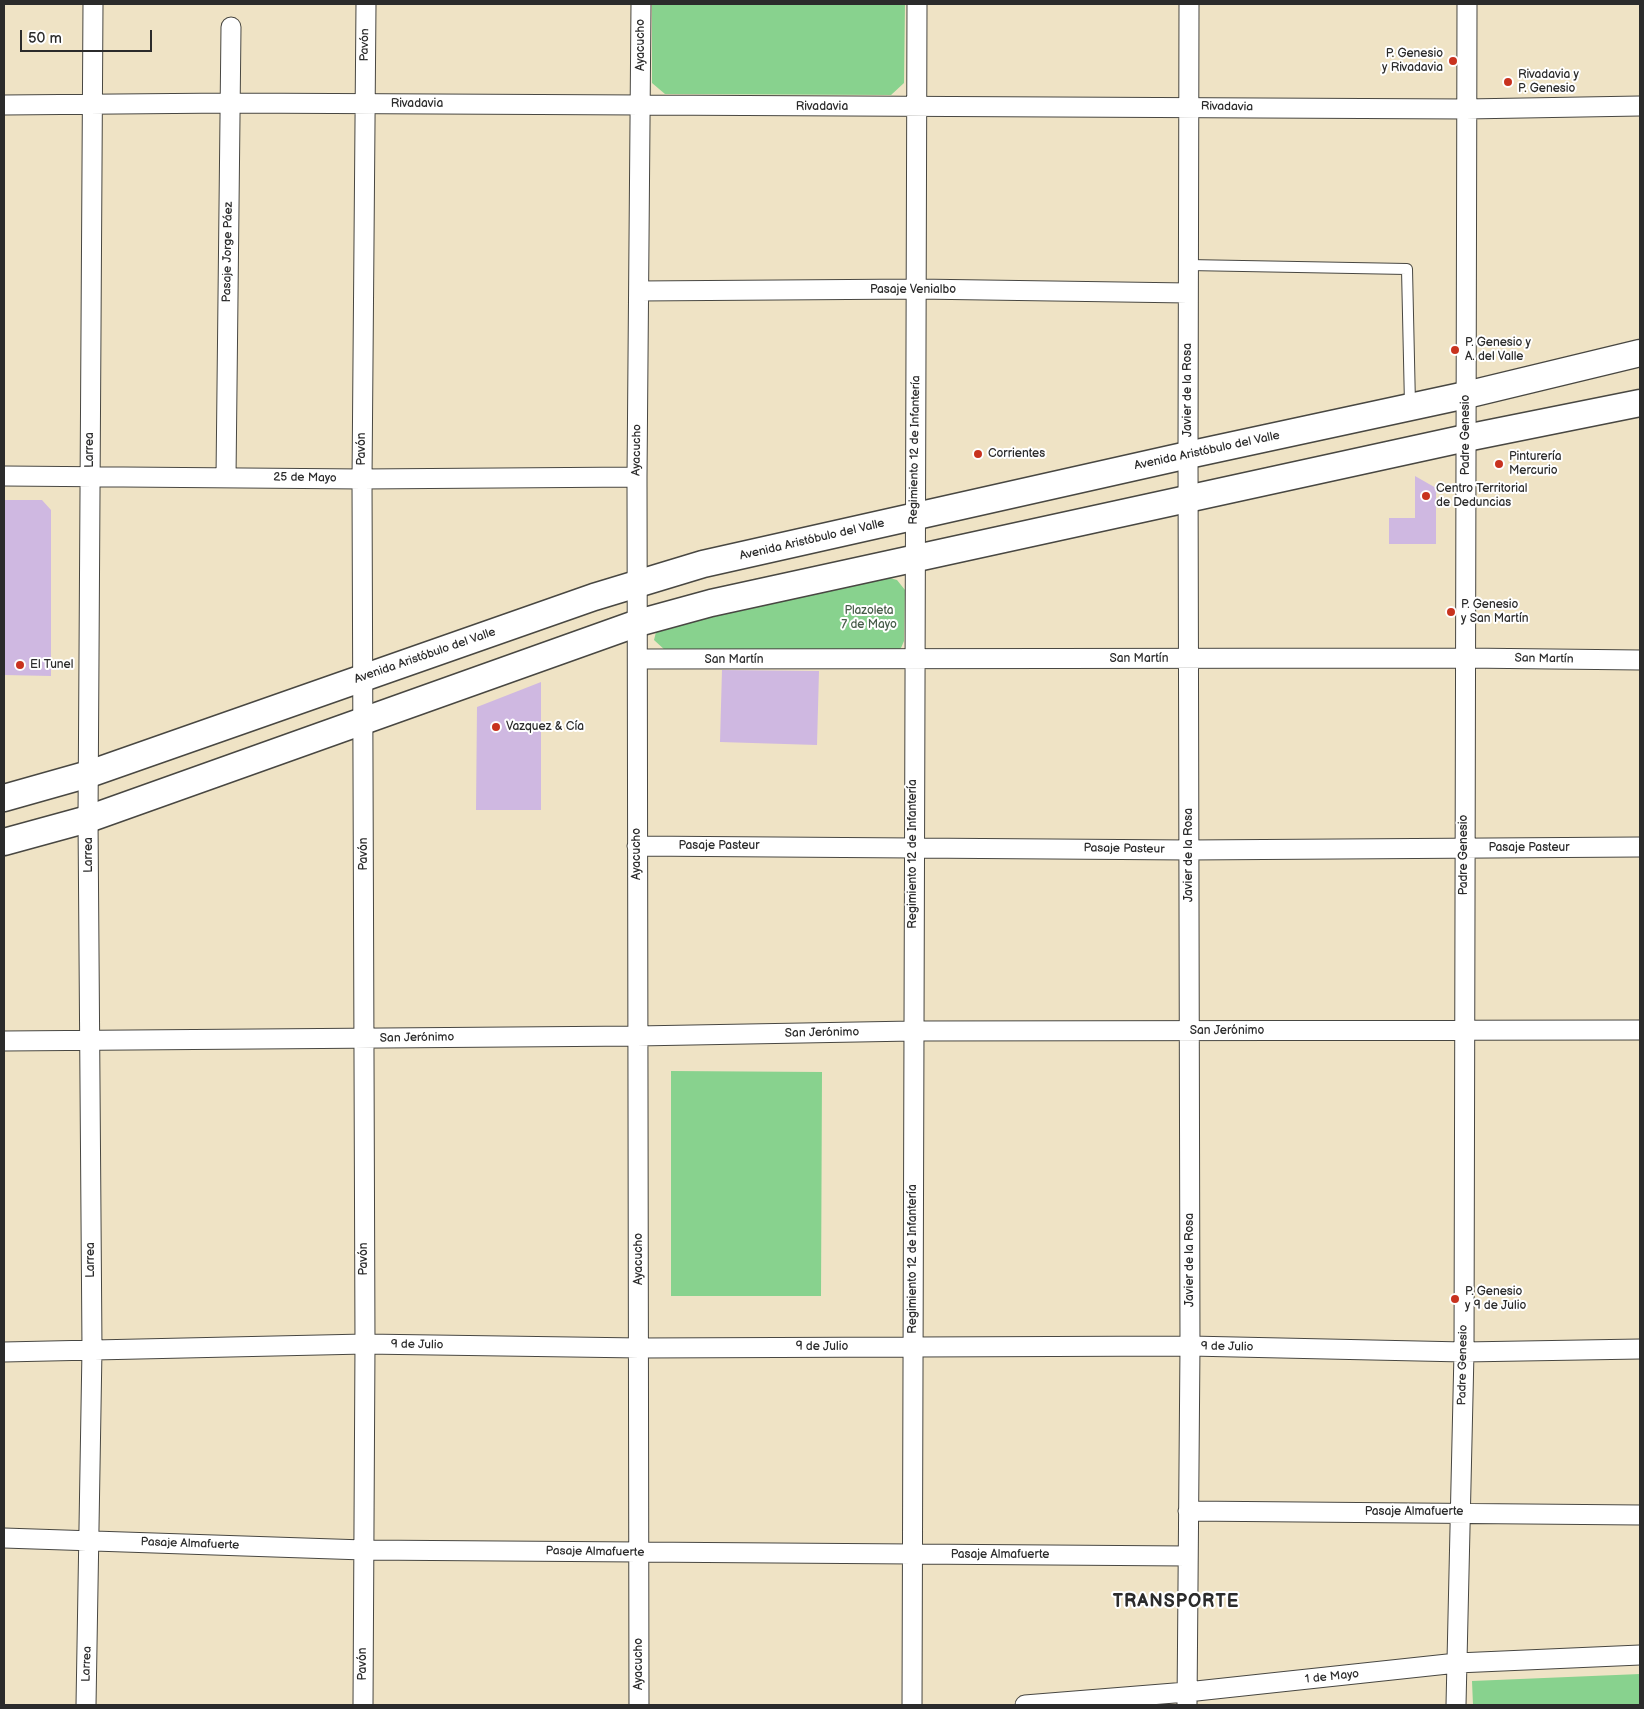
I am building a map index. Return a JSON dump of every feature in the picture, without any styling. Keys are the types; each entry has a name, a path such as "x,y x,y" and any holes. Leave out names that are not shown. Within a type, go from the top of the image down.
{"main road":[{"name":"Avenida Aristóbulo del Valle","path":"4,798 89,774 638,583 704,564 1188,455 1466,395 1640,353"},
{"path":"4,842 88,819 638,623 712,603 1466,438 1640,402"}],"street":[{"name":"Larrea","path":"86,1705 92,1349 88,819 93,4"},
{"name":"Pavón","path":"363,1705 365,1344 362,479 366,4"},
{"name":"Ayacucho","path":"639,1705 640,1348 637,1036 637,477 641,4"},
{"name":"Regimiento 12 de Infantería","path":"912,1705 913,660 917,289 917,4"},
{"name":"Javier de la Rosa","path":"1187,1699 1190,1346 1189,4"},
{"name":"Padre Genesio","path":"1456,1705 1464,1352 1463,1031 1467,4"},
{"name":"Pasaje Jorge Páez","path":"226,477 231,27"},
{"name":"Rivadavia","path":"4,105 230,103 916,108 1188,106 1466,109 1640,106"},
{"name":"Pasaje Venialbo","path":"639,291 917,289 1188,293"},
{"name":"25 de Mayo","path":"4,476 362,479 637,477"},
{"name":"San Martín","path":"638,659 1465,658 1640,660"},
{"name":"Pasaje Pasteur","path":"637,846 1189,850 1640,847"},
{"name":"San Jerónimo","path":"4,1041 89,1042 637,1036 913,1031 1640,1030"},
{"name":"9 de Julio","path":"4,1352 365,1344 640,1348 1190,1346 1464,1352 1640,1349"},
{"name":"Pasaje Almafuerte","path":"1188,1511 1640,1515"},
{"name":"Pasaje Almafuerte","path":"4,1538 364,1550 1187,1556"},
{"name":"1 de Mayo","path":"1025,1705 1187,1699 1457,1663 1640,1655"}],"lane":[{"path":"1188,265 1407,269 1410,407"}],"green space":[{"path":"652,4 905,4 904,83 891,95 665,94 652,83"},
{"name":"Plazoleta 7 de Mayo","path":"890,578 897,580 905,590 904,641 901,648 893,653 666,651 654,640 656,632 664,626 715,612"},
{"path":"671,1071 822,1072 821,1296 671,1296"},
{"path":"1640,1674 1640,1705 1473,1705 1472,1681"}],"building":[{"path":"1415,476 1436,488 1436,544 1389,544 1389,518 1415,518"},
{"path":"4,500 42,500 51,510 51,676 4,675"},
{"path":"722,670 819,671 817,745 720,742"},
{"path":"541,682 541,810 476,810 477,707"}],"place":[{"name":"P. Genesio y Rivadavia","path":"1453,61"},
{"name":"Rivadavia y P. Genesio","path":"1508,82"},
{"name":"P. Genesio y A. del Valle","path":"1455,350"},
{"name":"Corrientes","path":"978,454"},
{"name":"Pinturería Mercurio","path":"1499,464"},
{"name":"Centro Territorial de Deduncias","path":"1426,496"},
{"name":"P. Genesio y San Martín","path":"1451,612"},
{"name":"El Tunel","path":"20,665"},
{"name":"Vazquez & Cía","path":"496,727"},
{"name":"P. Genesio y 9 de Julio","path":"1455,1299"}],"district":[{"name":"TRANSPORTE","path":"1176,1602"}]}
